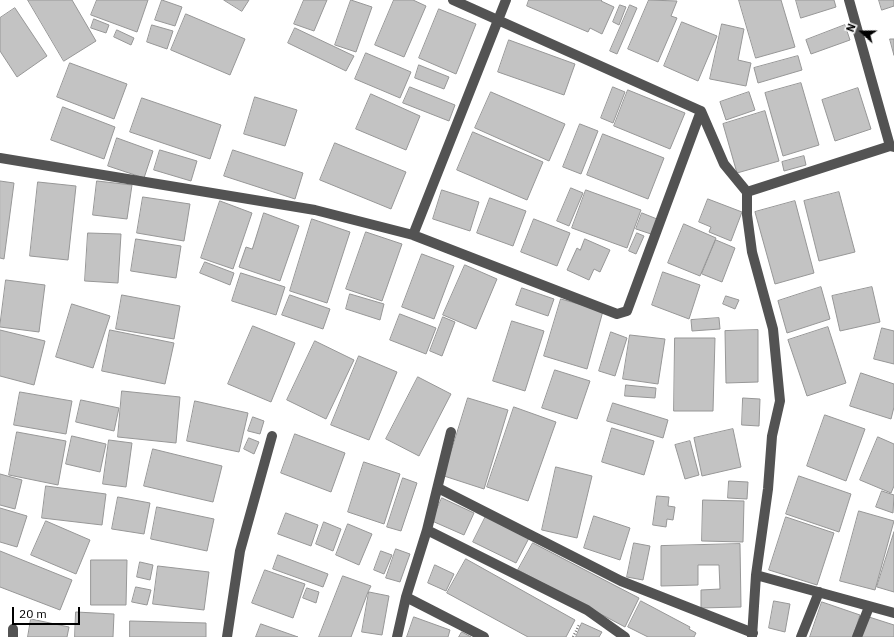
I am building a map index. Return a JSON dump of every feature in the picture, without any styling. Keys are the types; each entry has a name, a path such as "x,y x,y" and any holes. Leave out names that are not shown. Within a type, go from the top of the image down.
{"street":[{"path":"438,488 621,581 752,635 756,575 768,489 772,436 780,401 773,329 752,252 747,215 747,192 724,164 701,111 453,0"},
{"path":"413,235 506,0"},
{"path":"747,192 892,146 848,0"},
{"path":"0,158 315,210 413,235 617,314 626,311 701,111"},
{"path":"396,637 406,597 438,488 451,432"},
{"path":"227,637 240,551 272,436"},
{"path":"426,530 587,610 625,637"},
{"path":"756,575 894,613"},
{"path":"801,637 818,592"},
{"path":"406,597 484,637"},
{"path":"857,637 868,607"}],"building":[{"path":"28,0 72,0 96,41 64,61"},
{"path":"97,0 148,0 137,32 91,15"},
{"path":"162,0 182,7 175,26 155,20"},
{"path":"224,0 249,0 242,11"},
{"path":"304,0 327,0 314,31 294,24"},
{"path":"351,0 372,7 356,52 335,45"},
{"path":"394,0 413,0 426,6 404,57 375,45"},
{"path":"529,0 602,0 601,1 614,7 602,34 590,28 588,32 527,6"},
{"path":"649,0 677,1 671,16 677,18 658,62 628,49"},
{"path":"739,0 781,0 795,47 756,58"},
{"path":"796,0 834,0 836,7 801,18"},
{"path":"879,0 894,0 894,6 882,10"},
{"path":"620,5 626,7 619,25 613,22"},
{"path":"630,5 637,8 617,54 610,51"},
{"path":"15,8 47,56 17,77 0,51 0,18"},
{"path":"439,9 476,24 456,74 419,58"},
{"path":"186,14 245,39 230,75 171,50"},
{"path":"94,19 109,25 106,33 91,28"},
{"path":"682,22 717,36 698,81 664,66"},
{"path":"722,24 744,29 738,60 751,63 746,86 710,79"},
{"path":"152,25 173,31 167,49 147,42"},
{"path":"845,25 850,40 811,54 806,40"},
{"path":"295,28 354,56 346,71 288,43"},
{"path":"117,30 134,38 131,45 114,37"},
{"path":"890,39 894,39 894,55"},
{"path":"509,40 575,64 564,95 498,72"},
{"path":"366,53 411,72 400,98 355,79"},
{"path":"798,56 802,70 758,83 754,68"},
{"path":"70,63 127,84 114,119 57,97"},
{"path":"419,65 449,77 444,89 415,78"},
{"path":"801,83 819,145 783,156 765,93"},
{"path":"410,87 455,105 449,121 403,103"},
{"path":"613,87 625,92 613,123 601,118"},
{"path":"858,88 871,129 835,141 822,100"},
{"path":"628,90 685,113 670,149 614,126"},
{"path":"491,92 565,124 549,161 475,128"},
{"path":"749,92 755,110 726,120 720,102"},
{"path":"371,94 420,116 406,150 356,129"},
{"path":"255,97 297,110 285,146 244,134"},
{"path":"142,98 221,125 210,159 130,132"},
{"path":"63,107 115,127 104,159 51,140"},
{"path":"765,111 779,161 737,173 723,124"},
{"path":"580,124 598,131 581,174 563,167"},
{"path":"473,132 543,162 527,200 457,170"},
{"path":"603,134 664,158 648,199 587,175"},
{"path":"117,138 153,151 144,178 108,166"},
{"path":"335,143 406,172 391,209 320,180"},
{"path":"160,150 197,161 191,181 154,170"},
{"path":"233,150 303,173 295,199 224,176"},
{"path":"804,156 806,165 784,171 782,162"},
{"path":"0,181 14,183 4,259 0,258"},
{"path":"97,181 132,185 127,219 93,215"},
{"path":"38,182 76,186 68,260 30,256"},
{"path":"571,188 583,193 569,226 557,221"},
{"path":"442,190 479,202 470,231 433,219"},
{"path":"586,190 641,210 627,248 572,228"},
{"path":"839,192 855,252 819,261 804,201"},
{"path":"143,197 190,204 184,241 137,233"},
{"path":"490,198 526,211 513,246 477,233"},
{"path":"708,199 742,212 731,241 709,232 711,227 699,222"},
{"path":"220,201 252,213 233,269 201,258"},
{"path":"795,201 814,273 775,284 755,212"},
{"path":"264,213 299,226 280,281 239,267 246,247 252,249"},
{"path":"642,213 657,219 651,234 636,229"},
{"path":"312,219 350,232 327,303 290,291"},
{"path":"534,219 570,233 557,266 521,252"},
{"path":"684,224 716,238 700,276 668,263"},
{"path":"366,232 402,244 382,301 346,289"},
{"path":"88,233 121,234 118,283 85,281"},
{"path":"637,233 644,236 636,254 629,251"},
{"path":"136,239 181,246 176,278 131,271"},
{"path":"585,239 610,250 600,272 594,269 589,280 567,270 577,248 580,250"},
{"path":"716,240 735,248 722,282 702,274"},
{"path":"422,254 454,266 434,319 402,307"},
{"path":"205,262 234,273 230,285 200,273"},
{"path":"465,265 497,279 476,329 443,315"},
{"path":"663,272 700,285 689,319 652,305"},
{"path":"241,273 285,287 276,315 232,301"},
{"path":"6,280 45,285 39,332 0,327"},
{"path":"821,287 830,319 787,333 778,301"},
{"path":"872,287 880,322 840,331 832,296"},
{"path":"522,288 554,299 548,316 516,305"},
{"path":"350,294 384,304 380,320 346,309"},
{"path":"122,295 180,306 174,339 116,329"},
{"path":"290,295 330,309 323,329 282,315"},
{"path":"726,296 739,300 735,309 723,304"},
{"path":"561,299 603,311 587,369 544,356"},
{"path":"72,304 110,316 93,368 56,357"},
{"path":"400,314 436,328 426,354 390,340"},
{"path":"443,317 455,322 442,356 430,351"},
{"path":"719,318 720,329 692,331 691,320"},
{"path":"512,321 544,331 525,391 493,381"},
{"path":"253,326 295,343 271,402 228,384"},
{"path":"828,327 846,383 807,396 788,340"},
{"path":"882,328 894,331 894,364 874,359"},
{"path":"0,330 45,341 34,385 0,376"},
{"path":"110,330 174,343 165,384 102,371"},
{"path":"758,330 758,382 726,383 725,331"},
{"path":"611,332 627,338 615,376 599,371"},
{"path":"630,335 665,339 658,384 623,379"},
{"path":"675,338 715,338 713,411 674,411"},
{"path":"315,341 354,360 326,419 287,400"},
{"path":"359,356 397,372 369,440 331,425"},
{"path":"555,370 590,381 577,419 542,408"},
{"path":"861,373 894,384 894,407 891,419 850,406"},
{"path":"418,377 451,394 419,456 386,439"},
{"path":"626,385 656,388 655,398 625,396"},
{"path":"122,391 180,397 176,443 118,437"},
{"path":"20,392 72,401 66,434 14,425"},
{"path":"468,398 508,410 484,489 444,476"},
{"path":"743,398 760,399 759,426 742,425"},
{"path":"81,400 119,408 114,431 76,422"},
{"path":"195,401 248,413 239,452 187,441"},
{"path":"613,403 668,420 663,438 607,421"},
{"path":"514,407 556,422 528,501 487,487"},
{"path":"825,415 865,429 846,481 807,466"},
{"path":"253,417 264,421 260,434 248,431"},
{"path":"612,428 654,441 644,475 602,462"},
{"path":"733,429 741,467 702,476 694,438"},
{"path":"17,432 66,441 58,485 9,475"},
{"path":"295,434 345,453 331,492 281,473"},
{"path":"72,436 106,444 100,472 66,464"},
{"path":"878,437 894,444 894,486 891,493 860,480"},
{"path":"249,438 259,442 254,454 244,449"},
{"path":"109,440 132,443 126,487 103,484"},
{"path":"690,441 699,475 685,479 675,445"},
{"path":"153,449 222,466 213,502 144,486"},
{"path":"364,462 400,474 384,524 348,512"},
{"path":"556,467 592,476 577,538 542,530"},
{"path":"0,474 22,480 15,509 0,505"},
{"path":"799,476 851,494 839,532 786,514"},
{"path":"403,478 417,483 401,531 387,527"},
{"path":"729,481 748,482 747,499 728,498"},
{"path":"46,486 106,494 102,525 42,518"},
{"path":"882,491 894,495 893,513 876,507"},
{"path":"657,496 669,497 668,506 675,507 673,520 667,519 666,527 653,525"},
{"path":"118,497 150,503 144,534 112,529"},
{"path":"442,498 474,513 464,535 432,521"},
{"path":"703,500 744,501 743,542 702,541"},
{"path":"157,507 214,519 207,551 151,539"},
{"path":"0,508 27,516 17,547 0,542"},
{"path":"859,511 894,521 875,590 840,581"},
{"path":"286,513 318,525 311,546 278,534"},
{"path":"486,516 529,538 516,563 473,542"},
{"path":"594,516 630,528 620,560 584,548"},
{"path":"786,517 834,533 817,585 769,570"},
{"path":"46,521 90,540 76,574 31,555"},
{"path":"324,522 341,529 333,551 316,544"},
{"path":"348,524 372,534 359,565 336,555"},
{"path":"894,532 894,592 877,587"},
{"path":"533,543 639,598 625,627 518,570"},
{"path":"634,543 650,546 643,580 627,577"},
{"path":"740,544 741,607 701,608 701,590 720,589 719,565 698,565 698,585 661,586 661,546"},
{"path":"396,549 410,554 400,582 386,578"},
{"path":"0,551 72,580 60,610 0,587"},
{"path":"381,551 392,555 384,574 374,570"},
{"path":"278,555 328,574 323,587 273,569"},
{"path":"466,559 575,620 566,637 528,637 447,593"},
{"path":"91,560 127,560 126,605 91,605"},
{"path":"140,562 153,565 150,580 137,577"},
{"path":"435,565 454,574 446,591 428,583"},
{"path":"158,566 209,572 204,610 153,604"},
{"path":"265,570 305,584 293,618 252,603"},
{"path":"343,576 371,586 351,637 319,637"},
{"path":"136,587 151,590 147,605 132,602"},
{"path":"307,588 319,592 316,603 303,598"},
{"path":"369,592 389,596 382,635 362,632"},
{"path":"641,601 690,627 689,629 696,633 694,637 648,637 628,627"},
{"path":"774,601 790,604 785,632 769,628"},
{"path":"822,602 860,615 853,637 810,637"},
{"path":"76,612 114,614 113,637 75,637"},
{"path":"414,617 450,630 448,637 407,637"},
{"path":"869,617 894,625 894,637 862,637"},
{"path":"31,619 69,627 67,637 28,637"},
{"path":"130,621 206,623 206,637 130,637"},
{"path":"582,623 602,632 599,637 576,637"},
{"path":"261,624 298,637 256,637"},
{"path":"462,632 471,637 459,637"}]}
